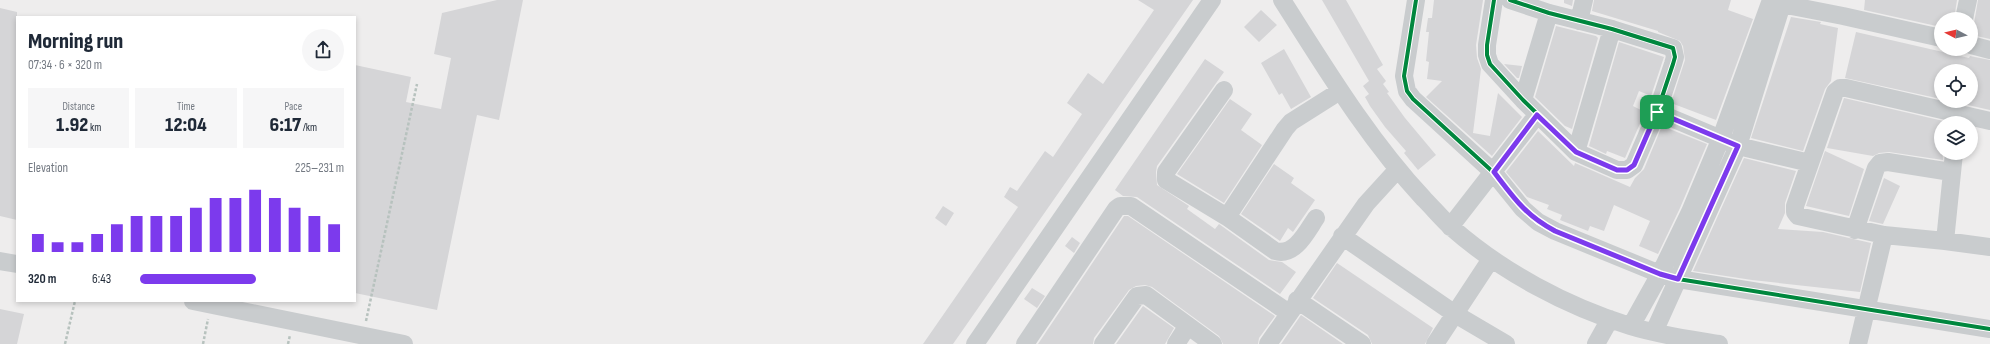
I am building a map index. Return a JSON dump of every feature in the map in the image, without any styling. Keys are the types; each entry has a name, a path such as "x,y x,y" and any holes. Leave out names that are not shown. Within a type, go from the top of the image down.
{"street":[{"path":"975,344 1212,0"},
{"path":"1282,0 1340,91 1397,170 1450,226 1491,259 1548,292 1610,319 1654,332 1719,344"},
{"path":"1416,0 1404,76 1407,91 1413,99 1494,172 1523,209 1538,222 1555,231 1660,274 1678,279 1990,329"},
{"path":"1494,0 1487,45 1488,60 1537,115 1576,152 1617,170 1627,170 1634,165 1657,112 1673,64 1675,56 1673,48 1612,28 1549,13 1510,0"},
{"path":"1579,21 1584,0"},
{"path":"1965,12 1968,0"},
{"path":"1773,1 1844,8 1934,36"},
{"path":"1631,326 1660,274 1690,212 1721,138 1773,1"},
{"path":"1654,332 1738,146 1773,1"},
{"path":"1523,100 1549,13"},
{"path":"1576,152 1612,28"},
{"path":"1978,47 1990,50"},
{"path":"1951,116 1846,88 1840,88 1835,92 1795,206 1795,212 1798,216 1855,230 1884,235 1945,240 1990,247"},
{"path":"1224,90 1166,172 1168,182 1227,217 1275,251 1281,253 1286,252 1295,246 1316,218"},
{"path":"1227,217 1291,122 1340,91"},
{"path":"1657,112 1738,146 1810,163"},
{"path":"1450,226 1494,172 1537,115"},
{"path":"1978,120 1990,121"},
{"path":"1945,240 1953,160"},
{"path":"1855,230 1876,168 1880,163 1888,162 1951,172"},
{"path":"1268,344 1342,236 1366,204 1397,170"},
{"path":"1025,344 1116,209 1124,205 1131,206 1293,306 1362,344"},
{"path":"1858,344 1884,235"},
{"path":"1342,236 1455,314 1506,344"},
{"path":"1435,344 1491,259"},
{"path":"0,261 16,264"},
{"path":"1104,344 1137,296 1142,294 1146,295 1213,344"},
{"path":"198,302 404,344"},
{"path":"1596,344 1610,319"},
{"path":"1176,344 1187,326"}],"path":[{"path":"363,336 417,84"},
{"path":"65,344 75,302"},
{"path":"203,344 211,305"}],"building":[{"path":"497,0 523,0 499,120 477,115 437,310 356,293 356,65 411,77 406,102 441,109 451,58 434,54 442,13"},
{"path":"1138,0 1193,0 953,344 923,344 1018,207 1004,197 1010,187 1017,191 1045,151 1053,157 1082,114 1067,103 1088,73 1103,84 1154,10"},
{"path":"1322,0 1346,0 1383,65 1377,69 1386,81 1383,84 1389,92 1387,93 1405,118 1436,155 1418,170 1404,153 1406,151 1385,127 1370,106 1365,97 1369,94 1363,86 1369,81"},
{"path":"1434,0 1483,0 1476,45 1477,58 1481,69 1473,133 1490,136 1498,93 1522,117 1492,156 1426,97 1442,81 1427,79 1429,62 1426,61 1429,32 1426,32 1428,18 1432,18"},
{"path":"1564,0 1573,0 1572,6 1564,3"},
{"path":"1594,0 1731,0 1728,10 1753,19 1716,120 1671,103 1685,60 1683,46 1680,41 1658,31 1592,11"},
{"path":"1865,0 1957,0 1955,12 1934,12 1934,25 1864,10"},
{"path":"1978,0 1990,0 1990,39 1978,36 1978,12 1976,12"},
{"path":"0,8 17,12 17,16 16,220 0,216"},
{"path":"1261,10 1277,25 1259,42 1244,27"},
{"path":"1791,17 1821,22 1820,24 1838,28 1831,81 1825,89 1803,151 1751,138"},
{"path":"1556,26 1596,36 1598,38 1572,129 1565,126 1535,97"},
{"path":"1856,32 1934,50 1934,56 1960,56 1969,58 1970,56 1990,60 1990,110 1978,107 1978,64 1934,64 1934,97 1845,78"},
{"path":"1619,42 1664,57 1651,96 1639,91 1633,106 1645,112 1625,158 1607,151 1606,154 1589,146"},
{"path":"1284,49 1311,97 1291,109 1282,93 1279,95 1261,63"},
{"path":"1205,59 1224,72 1157,166 1157,185 1189,206 1187,209 1215,229 1219,224 1269,260 1282,262 1296,272 1280,294 1137,197 1123,196 1115,190"},
{"path":"1504,64 1522,66 1519,78 1517,78"},
{"path":"1844,98 1934,119 1934,159 1889,152 1879,153 1873,156 1827,148"},
{"path":"1230,99 1252,114 1241,130 1262,145 1224,203 1177,174"},
{"path":"1662,126 1707,144 1680,208 1658,254 1639,246 1650,221 1614,205 1604,231 1590,226 1588,231 1560,220 1562,215 1547,209 1549,205 1527,197 1506,172 1538,131 1574,166 1575,163 1630,187 1635,178 1644,169"},
{"path":"1825,151 1864,169 1849,216 1806,206"},
{"path":"1744,158 1796,171 1785,203 1785,213 1778,229 1823,232 1871,243 1860,292 1752,280 1693,271"},
{"path":"1274,164 1294,178 1291,183 1315,200 1293,232 1288,228 1280,241 1241,214"},
{"path":"1884,178 1900,186 1883,224 1869,221"},
{"path":"943,206 954,213 946,226 935,218"},
{"path":"1124,216 1128,216 1275,316 1259,338 1258,344 1223,344 1219,336 1152,287 1145,285 1136,286 1129,290 1094,338 1093,344 1038,344"},
{"path":"1072,237 1080,243 1074,253 1065,246"},
{"path":"1337,263 1433,328 1425,344 1372,344 1368,335 1313,298"},
{"path":"1032,288 1045,296 1037,308 1024,299"},
{"path":"1143,306 1174,328 1165,344 1116,344"},
{"path":"0,309 24,314 17,344 0,344"},
{"path":"1301,315 1343,344 1281,344"}],"cycle path":[{"path":"1416,0 1404,76 1407,91 1413,99 1493,172 1523,209 1538,222 1555,231 1660,274 1678,279 1990,329"},
{"path":"1494,0 1487,45 1487,55 1490,64 1523,100 1576,152 1617,170 1627,170 1634,165 1657,112 1675,57 1673,48 1612,29 1549,13 1510,0"}],"route":[{"path":"1657,112 1738,146 1702,222 1678,279 1660,274 1555,231 1538,222 1523,209 1494,172 1537,115 1576,152 1617,170 1627,170 1634,165 1657,112"}]}
